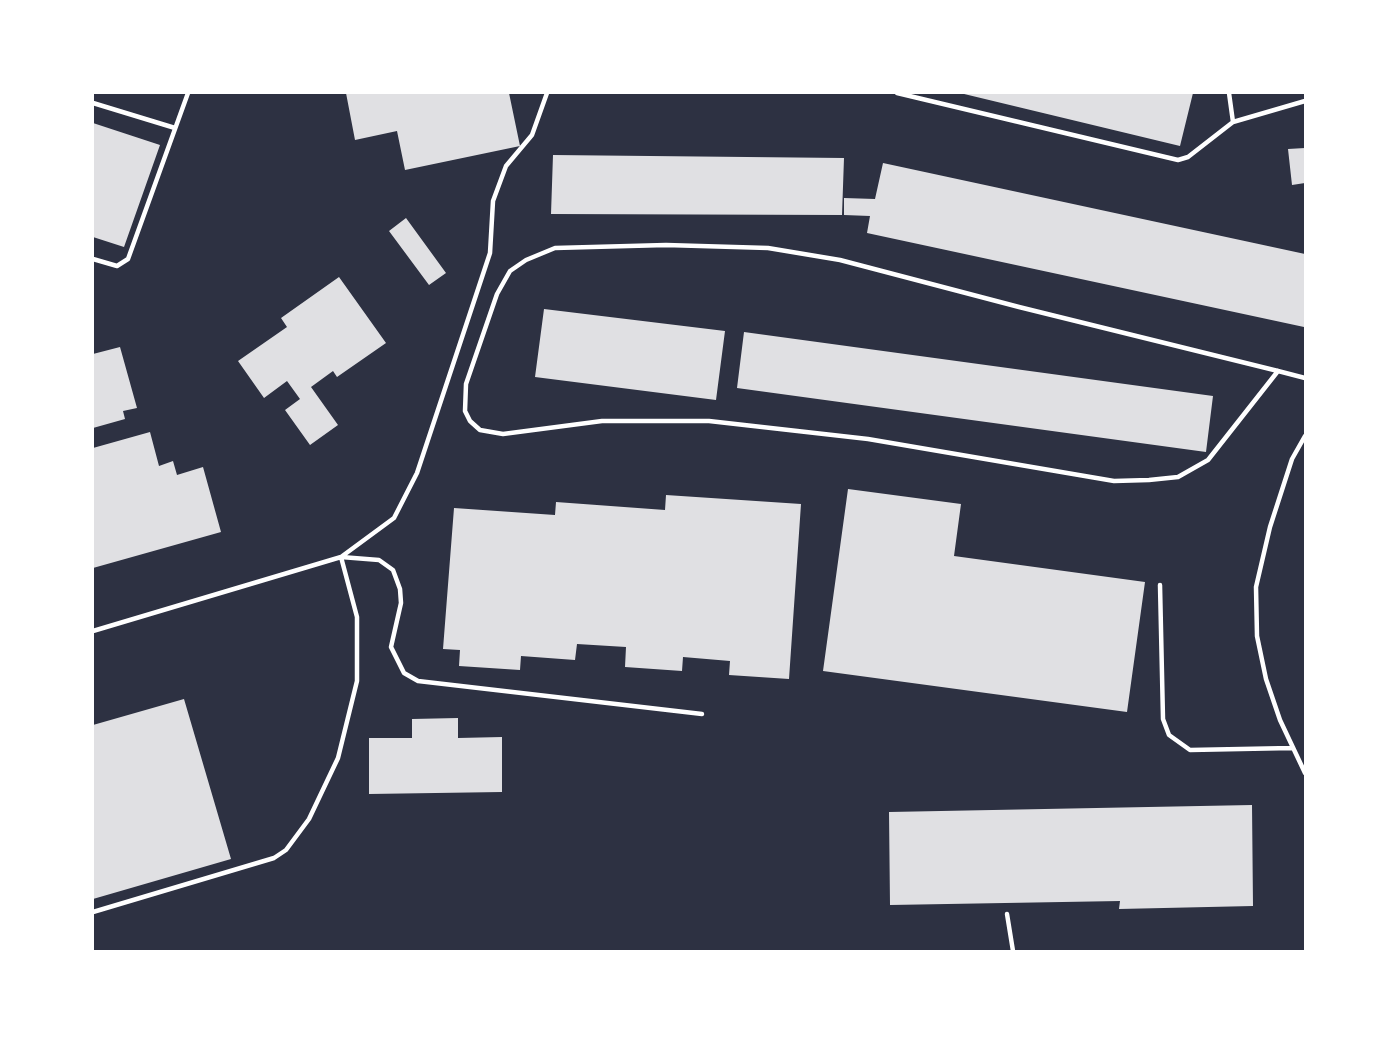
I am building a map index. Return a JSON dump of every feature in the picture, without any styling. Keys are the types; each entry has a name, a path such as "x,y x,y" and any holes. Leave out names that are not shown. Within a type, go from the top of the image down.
{"lane":[{"path":"93,259 117,266 128,259 188,93"},
{"path":"93,631 341,557 394,518 417,473 490,253 493,201 506,166 532,135 547,93"},
{"path":"897,93 1178,160 1188,157 1233,122 1305,101"},
{"path":"1228,93 1233,122"},
{"path":"93,103 175,128"},
{"path":"1278,371 1208,460 1178,477 1149,480 1114,481 868,439 709,422 602,421 503,434 480,430 470,421 465,411 466,384 497,294 510,271 526,260 555,248 666,245 768,248 840,260 1019,308 1278,371 1305,378"},
{"path":"1305,436 1292,459 1284,482 1270,527 1256,587 1257,636 1262,657 1280,720 1305,773"},
{"path":"341,557 379,560 393,570 400,589 401,603 391,647 404,673 418,681 702,714"},
{"path":"93,912 274,858 286,850 309,819 338,758 357,681 357,617 341,557"},
{"path":"1161,585 1162,719 1169,735 1190,750 1292,747"},
{"path":"1007,914 1013,951"}],"building":[{"path":"346,93 509,93 520,146 405,170 397,131 355,140"},
{"path":"960,93 1193,93 1180,146"},
{"path":"93,123 160,145 124,247 93,237"},
{"path":"1305,148 1305,183 1292,185 1288,149"},
{"path":"553,155 844,158 842,215 551,214"},
{"path":"883,163 1305,254 1304,327 867,233 870,216 844,215 844,198 875,199"},
{"path":"406,218 446,273 429,285 389,231"},
{"path":"339,277 386,343 337,377 333,371 311,387 338,425 310,445 285,410 300,399 287,381 264,398 238,361 287,327 281,318"},
{"path":"544,309 725,331 716,400 535,377"},
{"path":"744,332 1213,396 1206,452 737,388"},
{"path":"120,347 137,408 123,411 125,419 93,428 93,354"},
{"path":"150,432 159,466 173,461 177,475 203,467 221,532 93,568 93,448"},
{"path":"848,489 961,504 954,556 1145,582 1127,712 823,671"},
{"path":"666,495 801,504 789,679 729,675 730,661 683,657 682,671 625,667 626,647 577,644 575,660 521,656 520,670 459,666 460,650 443,649 454,508 555,515 556,502 665,510"},
{"path":"184,699 231,859 93,899 93,725"},
{"path":"458,718 458,738 502,737 502,792 369,794 369,738 412,738 412,719"},
{"path":"1252,805 1253,906 1119,909 1120,901 890,905 889,812"}]}
